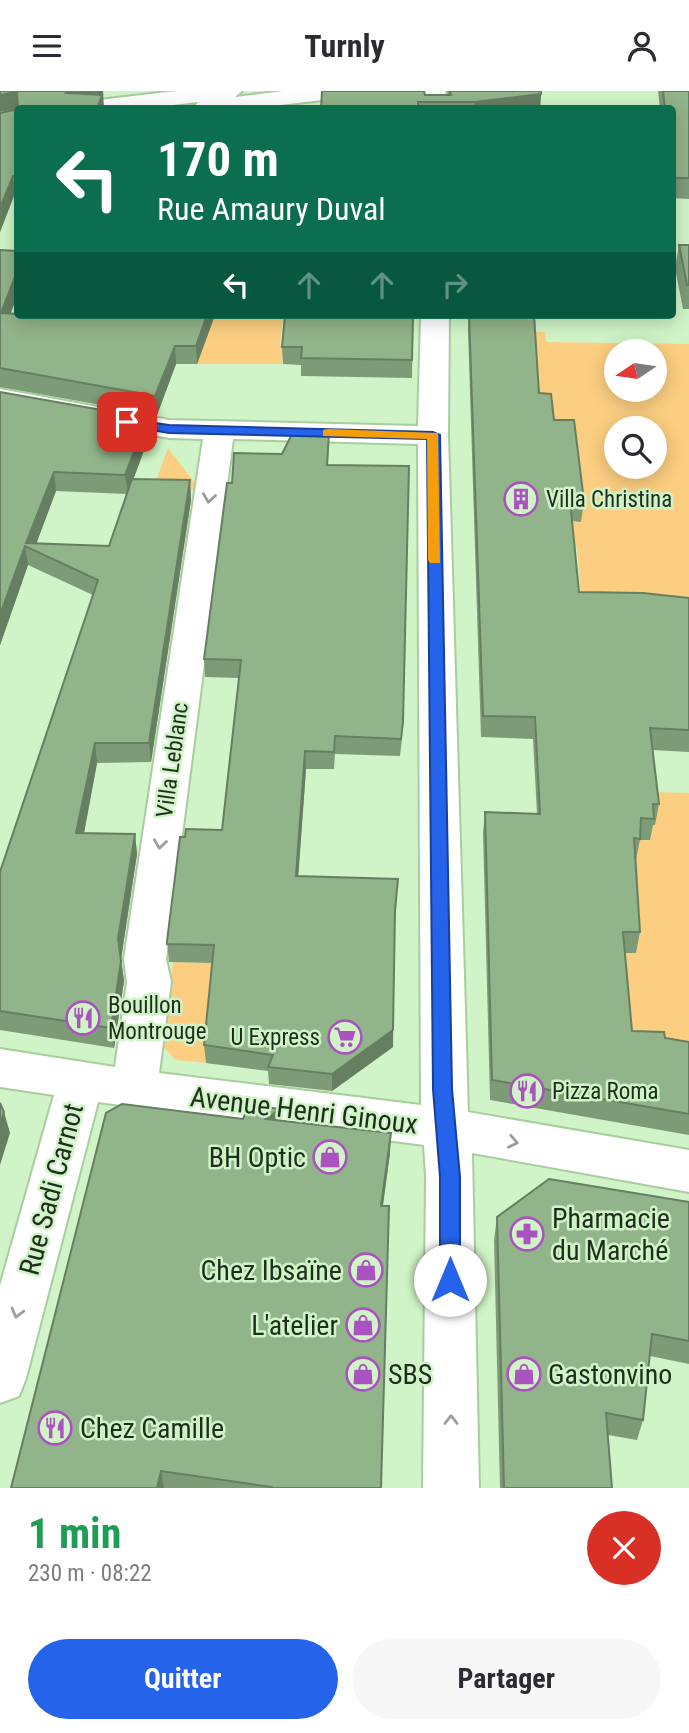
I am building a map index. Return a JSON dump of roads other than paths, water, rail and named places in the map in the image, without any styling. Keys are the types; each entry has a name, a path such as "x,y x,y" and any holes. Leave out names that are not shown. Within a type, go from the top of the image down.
{"street":[{"path":"115,105 230,91"},
{"path":"258,105 306,102 339,91"},
{"path":"435,319 433,435 443,1089 450,1177 451,1488"},
{"path":"0,398 151,427 433,435"},
{"name":"Villa Leblanc","path":"134,1089 149,982 145,959 219,430"},
{"name":"Avenue Henri Ginoux","path":"0,1068 81,1082 446,1128 534,1146 689,1171"},
{"name":"Rue Sadi Carnot","path":"0,1378 81,1082"}],"place":[{"name":"Villa Christina","path":"521,499"},
{"name":"Bouillon Montrouge","path":"83,1018"},
{"name":"U Express","path":"345,1037"},
{"name":"Pizza Roma","path":"527,1091"},
{"name":"BH Optic","path":"330,1157"},
{"name":"Pharmacie du Marché","path":"527,1234"},
{"name":"Chez Ibsaïne","path":"366,1270"},
{"name":"L'atelier","path":"363,1325"},
{"name":"SBS","path":"363,1374"},
{"name":"Gastonvino","path":"524,1374"},
{"name":"Chez Camille","path":"55,1428"}]}
